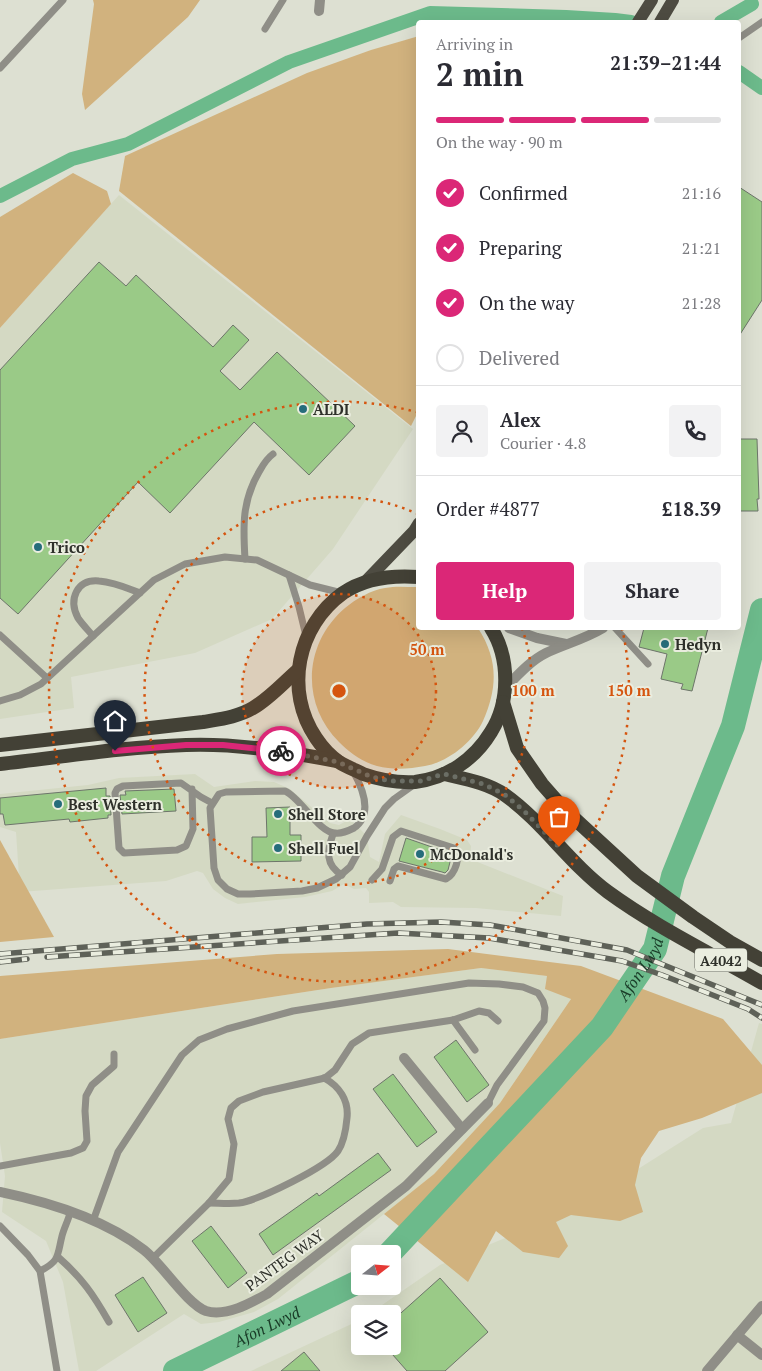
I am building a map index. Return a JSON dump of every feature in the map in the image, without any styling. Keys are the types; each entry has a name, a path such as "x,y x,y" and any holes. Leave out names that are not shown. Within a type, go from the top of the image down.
{"highway":[{"path":"338,762 323,747 308,724 303,711 298,690 298,670 306,639 324,611 343,594 365,582 393,576 416,577"},
{"path":"0,764 97,752 186,745 252,748 338,762 380,780 399,782 420,781 444,774 462,764 478,750 494,728 503,702 505,669 501,650 492,630"},
{"path":"0,745 203,722 230,717 252,708 268,697 298,670"},
{"name":"A4042","path":"503,702 517,748 542,784 564,809 637,876 730,942 762,960"},
{"name":"A4042","path":"444,774 483,784 504,794 605,890 632,909 762,983"}],"main road":[{"path":"639,20 652,0"},
{"path":"661,20 673,0"},
{"path":"365,582 416,528"}],"street":[{"path":"320,0 320,11"},
{"path":"515,630 537,638 568,644"},
{"path":"505,688 529,664 545,654 600,630"},
{"path":"404,1058 462,1129"},
{"name":"PANTEG WAY","path":"0,1192 35,1200 93,1221 117,1232 144,1250 194,1303 207,1311 225,1311 252,1303 267,1294 406,1186 488,1103"},
{"path":"707,1371 762,1306"},
{"path":"737,1335 762,1355"}],"lane":[{"path":"0,68 63,0"},
{"path":"265,29 283,0"},
{"path":"741,37 762,22"},
{"path":"245,559 244,511 250,487 267,458 272,454"},
{"path":"0,701 20,695 41,684 154,580 185,564 225,557 257,560 310,585 343,594"},
{"path":"289,575 300,607 306,639"},
{"path":"94,636 78,617 74,606 78,587 86,582 98,580 113,583 140,593"},
{"path":"617,630 648,664"},
{"path":"0,635 47,678"},
{"path":"352,769 363,792 365,803 364,815 359,823 350,830 333,834 318,824 291,794 285,791 226,792 219,794 210,808 214,868 222,885 232,892 245,894 302,892 326,884 342,875 353,862 385,808 402,792 420,781"},
{"path":"192,789 193,829 186,846 177,850 124,853 119,848 115,793 117,789 124,786 181,782 192,789 202,798 212,803"},
{"path":"372,880 382,869 393,837 402,831 454,848 458,852 452,874 446,879 396,866 390,881"},
{"path":"333,834 328,854 329,863 334,870 342,875"},
{"path":"93,1221 118,1152 182,1055 199,1040 227,1029 293,1011 468,983 522,987 538,993 545,1008 544,1021 497,1085 488,1103"},
{"path":"152,1258 229,1179 234,1144 228,1119 231,1108 239,1101 263,1092 324,1078 335,1070 352,1044 369,1033 453,1020 479,1011 489,1013 498,1021"},
{"path":"453,1020 475,1050"},
{"path":"0,1166 71,1153 83,1148 87,1141 84,1112 86,1096 92,1085 114,1066 114,1054"},
{"path":"208,1202 239,1203 259,1197 322,1165 338,1151 346,1131 348,1113 345,1098 336,1085 324,1078"},
{"path":"40,1272 52,1265 58,1257 62,1236 70,1213"},
{"path":"0,1226 28,1255 40,1272 57,1371"},
{"path":"58,1257 77,1274 95,1297 109,1322"}],"shaded area":[{"path":"93,0 200,0 188,17 85,110 82,94"},
{"path":"416,37 416,416 411,426 119,191 125,156 307,73 371,50"},
{"path":"73,173 107,191 111,204 0,328 0,217"},
{"path":"119,195 413,429 333,549 272,619 195,653 71,677 74,708 0,719 0,328"},
{"path":"416,587 416,630 479,630 489,651 494,673 488,709 479,729 473,736 451,756 434,764 401,769 377,766 366,762 351,753 339,742 326,726 318,710 313,692 312,674 315,655 321,638 331,622 354,601 380,589"},
{"path":"195,774 214,787 255,781 274,782 290,789 330,823 339,825 350,819 367,836 370,857 379,862 385,834 401,815 440,829 467,840 471,846 470,859 563,896 561,916 476,908 401,907 393,902 369,903 369,892 366,888 354,889 344,884 332,891 305,897 238,904 225,898 213,889 203,873 197,871 166,881 20,892 16,832 0,827 0,794 88,785 119,778"},
{"path":"0,840 54,937 0,942"},
{"path":"448,949 581,966 723,1019 762,1065 762,1093 702,1118 659,1131 641,1158 635,1185 643,1212 620,1221 571,1215 556,1222 568,1246 559,1258 523,1252 496,1231 468,1282 384,1214 434,1174 500,1103 571,999 545,989 547,976 481,968 331,988 0,1039 0,976 277,954"},
{"path":"481,968 547,976 571,999 500,1103 434,1174 278,1299 254,1312 219,1322 201,1324 184,1314 96,1371 79,1371 63,1282 46,1241 2,1212 5,1176 0,1143 0,1039 331,988"},
{"path":"759,1023 762,1024 762,1371 251,1371 351,1324 351,1355 401,1355 401,1305 382,1305 397,1295 401,1295 401,1292 440,1265 573,1210 703,1128 731,1123"}],"building":[{"path":"741,188 762,202 762,300 741,333"},
{"path":"99,262 126,286 136,275 213,347 233,325 249,340 220,371 240,390 277,352 355,426 309,475 254,422 170,513 138,482 18,614 0,598 0,370"},
{"path":"741,439 757,439 758,511 741,511"},
{"path":"643,630 707,630 692,691 681,689 683,684 661,679 667,654 639,647"},
{"path":"106,788 106,796 110,796 111,815 108,815 108,818 70,822 69,819 5,825 3,814 0,814 0,798"},
{"path":"174,789 176,811 122,814 120,795 126,795 125,791"},
{"path":"290,807 290,835 301,835 301,861 252,862 252,837 267,837 266,808"},
{"path":"406,838 452,854 448,870 445,873 399,861"},
{"path":"456,1040 489,1085 467,1102 434,1057"},
{"path":"393,1074 437,1132 417,1147 373,1089"},
{"path":"378,1153 391,1170 273,1255 259,1234 317,1193 319,1196"},
{"path":"211,1226 247,1273 228,1288 192,1241"},
{"path":"143,1277 167,1313 138,1332 115,1295"},
{"path":"440,1278 488,1332 445,1371 407,1371 393,1355 401,1355 401,1313"},
{"path":"304,1352 320,1371 281,1371"}],"waterway":[{"path":"724,20 752,4"},
{"path":"0,196 72,159 128,144 289,62 430,13 615,20"},
{"path":"741,73 762,88"},
{"name":"Afon Lwyd","path":"397,1245 602,1027 655,949 673,876 733,726 762,610"},
{"name":"Afon Lwyd","path":"175,1371 351,1285"}],"railway":[{"path":"0,954 367,924 441,922 490,925 627,950 762,1005"},
{"path":"47,957 398,933 489,938 622,961 748,1009 762,1018"},
{"path":"0,962 27,959"}],"way so far":[{"path":"281,751 338,762 380,780 399,782 420,781 444,774 483,784 504,794 523,810 559,847"}],"place":[{"name":"ALDI","path":"303,409"},
{"name":"Trico","path":"38,547"},
{"name":"Hedyn","path":"665,644"},
{"name":"Best Western","path":"58,804"},
{"name":"Shell Store","path":"278,814"},
{"name":"Shell Fuel","path":"278,848"},
{"name":"McDonald's","path":"420,854"}],"route":[{"path":"115,751 186,745 223,745 281,751"}]}
